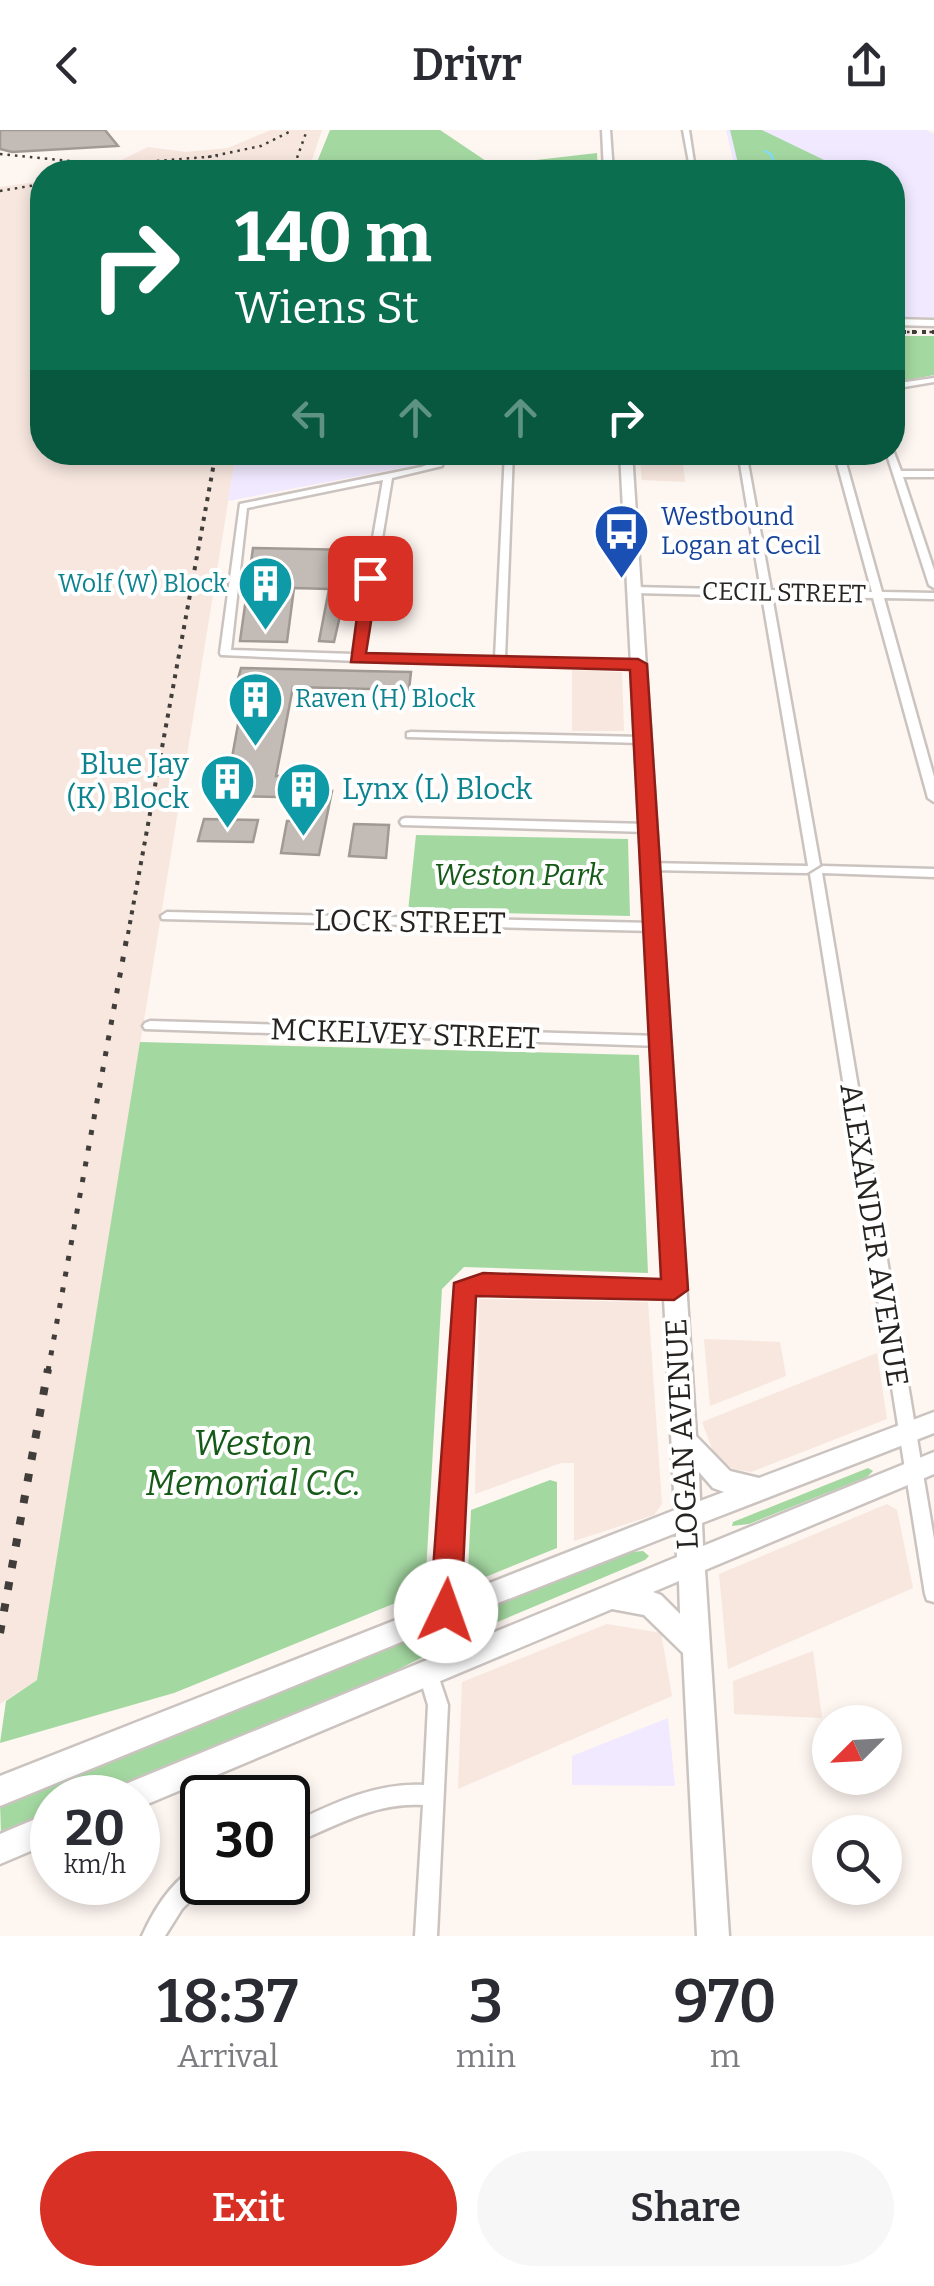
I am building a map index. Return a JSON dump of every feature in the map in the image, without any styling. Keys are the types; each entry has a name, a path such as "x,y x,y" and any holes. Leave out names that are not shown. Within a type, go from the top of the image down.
{"main road":[{"path":"606,130 608,160"},
{"path":"905,322 934,323"},
{"name":"LOGAN AVENUE","path":"627,465 712,1936"},
{"path":"0,1792 446,1611 934,1422"},
{"path":"683,1439 722,1480 764,1490"},
{"path":"160,1784 924,1467"},
{"path":"608,1598 651,1604 695,1647"},
{"path":"0,1848 30,1836"}],"street":[{"path":"686,130 691,160"},
{"path":"905,386 934,380"},
{"path":"435,465 247,504 241,510 225,653 638,664"},
{"path":"500,662 508,465"},
{"name":"ALEXANDER AVENUE","path":"744,465 815,870 905,1434 924,1467 934,1594"},
{"path":"842,465 934,798"},
{"path":"895,465 934,585"},
{"path":"898,474 934,474"},
{"path":"357,658 388,476"},
{"name":"CECIL STREET","path":"634,590 934,596"},
{"path":"410,736 642,740"},
{"path":"406,822 648,828"},
{"path":"650,866 934,873"},
{"name":"LOCK STREET","path":"168,916 653,927"},
{"name":"MCKELVEY STREET","path":"150,1026 660,1041"},
{"path":"446,1611 463,1290 472,1284 674,1290"},
{"path":"426,1936 438,1705 429,1675"},
{"path":"310,1827 369,1802 414,1793 433,1796"},
{"path":"152,1936 159,1919 180,1894"}],"shaded area":[{"path":"271,130 322,130 312,160 121,160 148,147 186,152 228,148"},
{"path":"726,130 926,130 934,134 934,317 905,317 905,160 733,160"},
{"path":"30,183 30,465 234,465 37,1680 0,1704 0,187"},
{"path":"234,465 417,465 228,501"},
{"path":"640,465 683,465 685,482 642,480"},
{"path":"572,670 622,672 624,731 572,731"},
{"path":"479,1299 648,1302 662,1504 654,1515 574,1541 574,1463 561,1463 475,1494"},
{"path":"704,1339 780,1342 786,1376 710,1406"},
{"path":"877,1353 887,1419 751,1472 733,1469 714,1454 702,1422"},
{"path":"887,1504 897,1510 913,1588 728,1669 719,1574"},
{"path":"607,1624 661,1633 672,1696 458,1789 462,1682"},
{"path":"813,1651 820,1705 812,1705 812,1718 734,1714 733,1681"},
{"path":"668,1718 675,1786 572,1785 572,1756"}],"green space":[{"path":"330,130 440,130 485,160 318,160"},
{"path":"730,130 762,130 824,160 737,160"},
{"path":"597,153 597,160 536,160"},
{"path":"905,336 934,336 934,375 905,381"},
{"name":"Weston Park","path":"416,835 628,839 630,916 408,911"},
{"name":"Weston Memorial C.C.","path":"140,1042 639,1055 648,1273 464,1267 442,1289 425,1591 174,1693 0,1743 6,1701 37,1680"},
{"path":"868,1468 873,1471 867,1477 749,1524 732,1526 733,1522"},
{"path":"550,1480 557,1482 557,1548 483,1578 468,1570 471,1510"},
{"path":"643,1551 649,1556 469,1634 371,1683 144,1775 69,1775 619,1553"},
{"path":"30,1791 30,1822 1,1833 0,1803"}],"building":[{"path":"0,130 105,130 118,146 12,152 0,149"},
{"path":"253,548 355,550 334,642 319,641 329,589 294,588 287,642 240,641"},
{"path":"241,668 411,672 409,690 293,687 276,776 282,776 278,797 225,796 245,686 236,686"},
{"path":"304,791 332,791 319,855 281,853 287,821 298,821"},
{"name":"Blue Jay (K) Block","path":"204,819 258,820 253,842 198,841"},
{"path":"354,824 389,825 386,858 349,856"}],"waterway":[{"path":"765,151 773,160"}],"railway":[{"path":"209,157 261,146 293,130"},
{"path":"296,160 307,130"},
{"path":"0,154 59,160"},
{"path":"209,157 218,156"},
{"path":"169,160 209,157"},
{"path":"0,191 30,186"},
{"path":"905,332 934,332"},
{"path":"128,934 214,465"},
{"path":"48,1371 128,931"},
{"path":"0,1633 48,1369"}],"place":[{"name":"Westbound Logan at Cecil","path":"622,580"},
{"name":"Wolf (W) Block","path":"266,633"},
{"name":"Raven (H) Block","path":"256,748"},
{"name":"Blue Jay (K) Block","path":"228,830"},
{"name":"Lynx (L) Block","path":"303,838"}],"route":[{"path":"370,578 357,658 638,664 674,1290 483,1283 463,1290 446,1611"}]}
